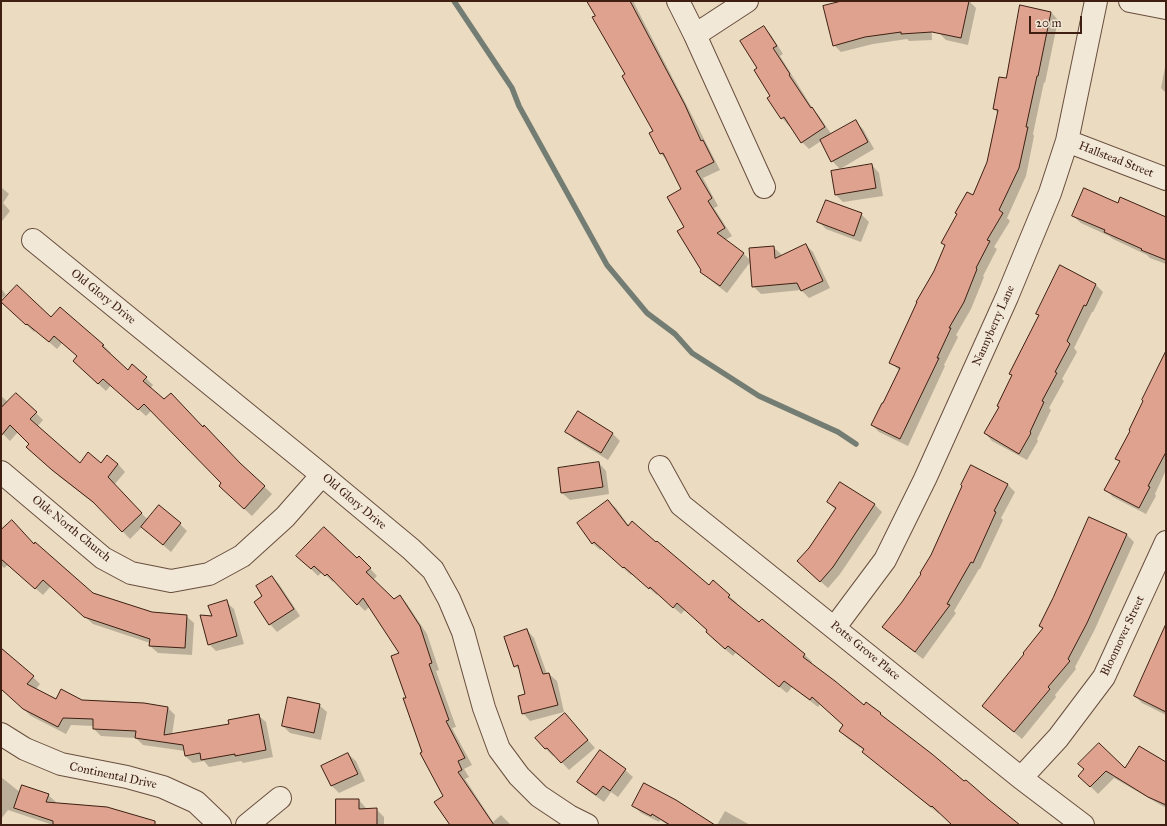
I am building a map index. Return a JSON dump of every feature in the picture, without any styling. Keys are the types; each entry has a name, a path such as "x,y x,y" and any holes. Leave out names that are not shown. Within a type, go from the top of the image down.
{"street":[{"path":"678,1 764,187"},
{"path":"695,35 747,1"},
{"name":"Nannyberry Lane","path":"835,627 885,560 925,479 1004,304 1045,207 1066,141 1096,1"},
{"path":"1130,1 1166,8"},
{"name":"Hallstead Street","path":"1066,141 1166,179"},
{"name":"Old Glory Drive","path":"33,240 322,475 433,570 449,599 463,632 484,708 499,749 519,776 540,796 569,816 587,825"},
{"name":"Potts Grove Place","path":"660,467 681,505 835,627 1021,778 1083,825"},
{"name":"Olde North Church","path":"1,472 103,558 131,572 172,581 208,574 242,556 286,517 322,475"},
{"name":"Bloomover Street","path":"1021,778 1058,738 1104,677 1166,542"},
{"name":"Continental Drive","path":"1,734 25,749 61,764 128,778 162,787 196,802 220,825"},
{"path":"247,825 280,798"}],"building":[{"path":"587,1 630,1 685,105 701,141 703,140 714,162 696,171 712,198 708,201 725,228 717,233 744,253 720,286 700,272 701,270 677,231 684,227 667,197 681,189 663,153 660,154 649,133 653,131 622,76 625,74 592,17 595,16"},
{"path":"842,1 969,1 961,38 932,32 901,34 901,32 865,37 833,46 823,6"},
{"path":"1020,5 1051,12 1026,127 1028,127 1019,168 999,210 1003,213 987,240 990,241 976,268 977,269 964,302 949,328 951,328 937,358 939,358 900,439 871,425 900,368 889,363 916,302 934,271 945,245 941,243 967,192 973,195 987,162 998,110 993,109 999,77 1006,78"},
{"path":"764,26 777,46 773,48 790,74 789,75 825,127 801,143 784,117 781,119 767,98 770,96 754,70 757,68 740,41"},
{"path":"856,120 868,142 831,162 820,140"},
{"path":"872,164 876,188 835,195 831,171"},
{"path":"1084,188 1118,203 1120,197 1166,217 1166,260 1141,250 1142,249 1104,232 1105,230 1072,216"},
{"path":"826,200 862,213 854,236 817,222"},
{"path":"806,244 823,281 801,291 797,283 752,287 749,248 774,246 775,258"},
{"path":"1060,265 1096,284 1067,341 1070,344 1042,401 1044,402 1030,432 1031,433 1019,454 984,433 999,407 997,406 1012,375 1009,374 1039,315 1036,314"},
{"path":"17,285 51,317 60,307 104,345 102,346 128,370 132,364 147,377 143,381 164,399 171,393 203,427 204,425 240,463 265,486 244,509 219,486 221,483 144,404 138,410 103,379 98,384 73,361 77,356 54,336 49,342 27,324 26,325 1,302"},
{"path":"1166,351 1166,452 1148,486 1150,487 1139,508 1104,490 1120,461 1115,459 1130,431 1129,430 1143,401 1142,400"},
{"path":"16,393 37,412 30,419 80,463 88,452 101,463 107,455 118,464 108,477 142,513 122,532 93,502 52,470 26,447 29,444 10,425 1,436 1,408"},
{"path":"578,411 613,433 601,453 565,432"},
{"path":"599,462 603,487 561,493 558,468"},
{"path":"971,465 1008,484 994,511 996,512 973,563 971,562 947,604 950,605 915,652 882,627 902,602 921,574 920,573 931,555"},
{"path":"840,482 875,504 833,567 820,582 797,561 809,548 836,508 827,502"},
{"path":"608,500 628,526 632,521 709,585 713,580 730,595 728,597 759,622 762,619 805,654 803,657 864,705 866,702 881,713 880,714 964,781 966,780 1020,825 952,825 932,806 931,807 862,752 864,749 839,731 843,725 812,697 810,700 784,681 779,687 728,646 725,649 706,632 707,630 677,603 673,608 650,587 649,589 594,542 592,544 577,523"},
{"path":"159,505 181,523 163,545 141,527"},
{"path":"1089,517 1127,534 1087,623 1068,659 1070,661 1048,687 1050,689 1014,732 982,706 1043,628 1039,626"},
{"path":"12,520 34,544 35,542 93,593 152,612 187,615 185,648 149,646 150,639 84,617 43,580 35,589 1,559 1,530"},
{"path":"324,527 357,558 359,556 371,568 366,572 394,599 400,595 420,626 432,663 429,664 449,720 446,721 465,758 458,761 462,770 458,772 494,825 450,825 434,802 443,796 420,753 422,752 403,698 406,698 391,656 399,653 363,598 357,605 327,574 325,576 314,566 311,569 296,556"},
{"path":"272,576 294,609 269,625 254,602 262,596 256,586"},
{"path":"227,600 237,636 208,645 200,615 212,616 208,606"},
{"path":"1166,624 1166,712 1134,696"},
{"path":"527,629 543,674 549,673 558,705 522,714 518,696 525,694 518,665 514,667 504,637"},
{"path":"1,648 34,676 27,684 56,699 61,689 82,700 144,703 168,707 164,735 229,724 228,720 259,714 266,750 235,756 235,754 201,760 200,753 185,756 183,745 135,738 136,731 93,729 93,719 63,718 58,727 23,709 1,689"},
{"path":"288,697 320,704 314,733 282,726"},
{"path":"565,713 588,740 561,763 535,738"},
{"path":"1099,743 1125,768 1139,746 1166,762 1166,805 1148,797 1106,771 1090,787 1078,776 1084,769 1078,764"},
{"path":"600,750 626,769 610,791 603,786 596,795 577,782"},
{"path":"348,753 358,774 331,786 321,766"},
{"path":"644,783 676,800 715,825 670,825 652,814 651,816 632,806"},
{"path":"22,785 49,794 46,802 107,807 155,821 155,825 53,825 53,821 14,808"},
{"path":"336,799 359,799 359,809 377,808 377,825 336,825"}],"waterway":[{"path":"454,1 512,88 519,106 607,265 647,313 675,334 692,353 759,396 838,432 856,444"}]}
